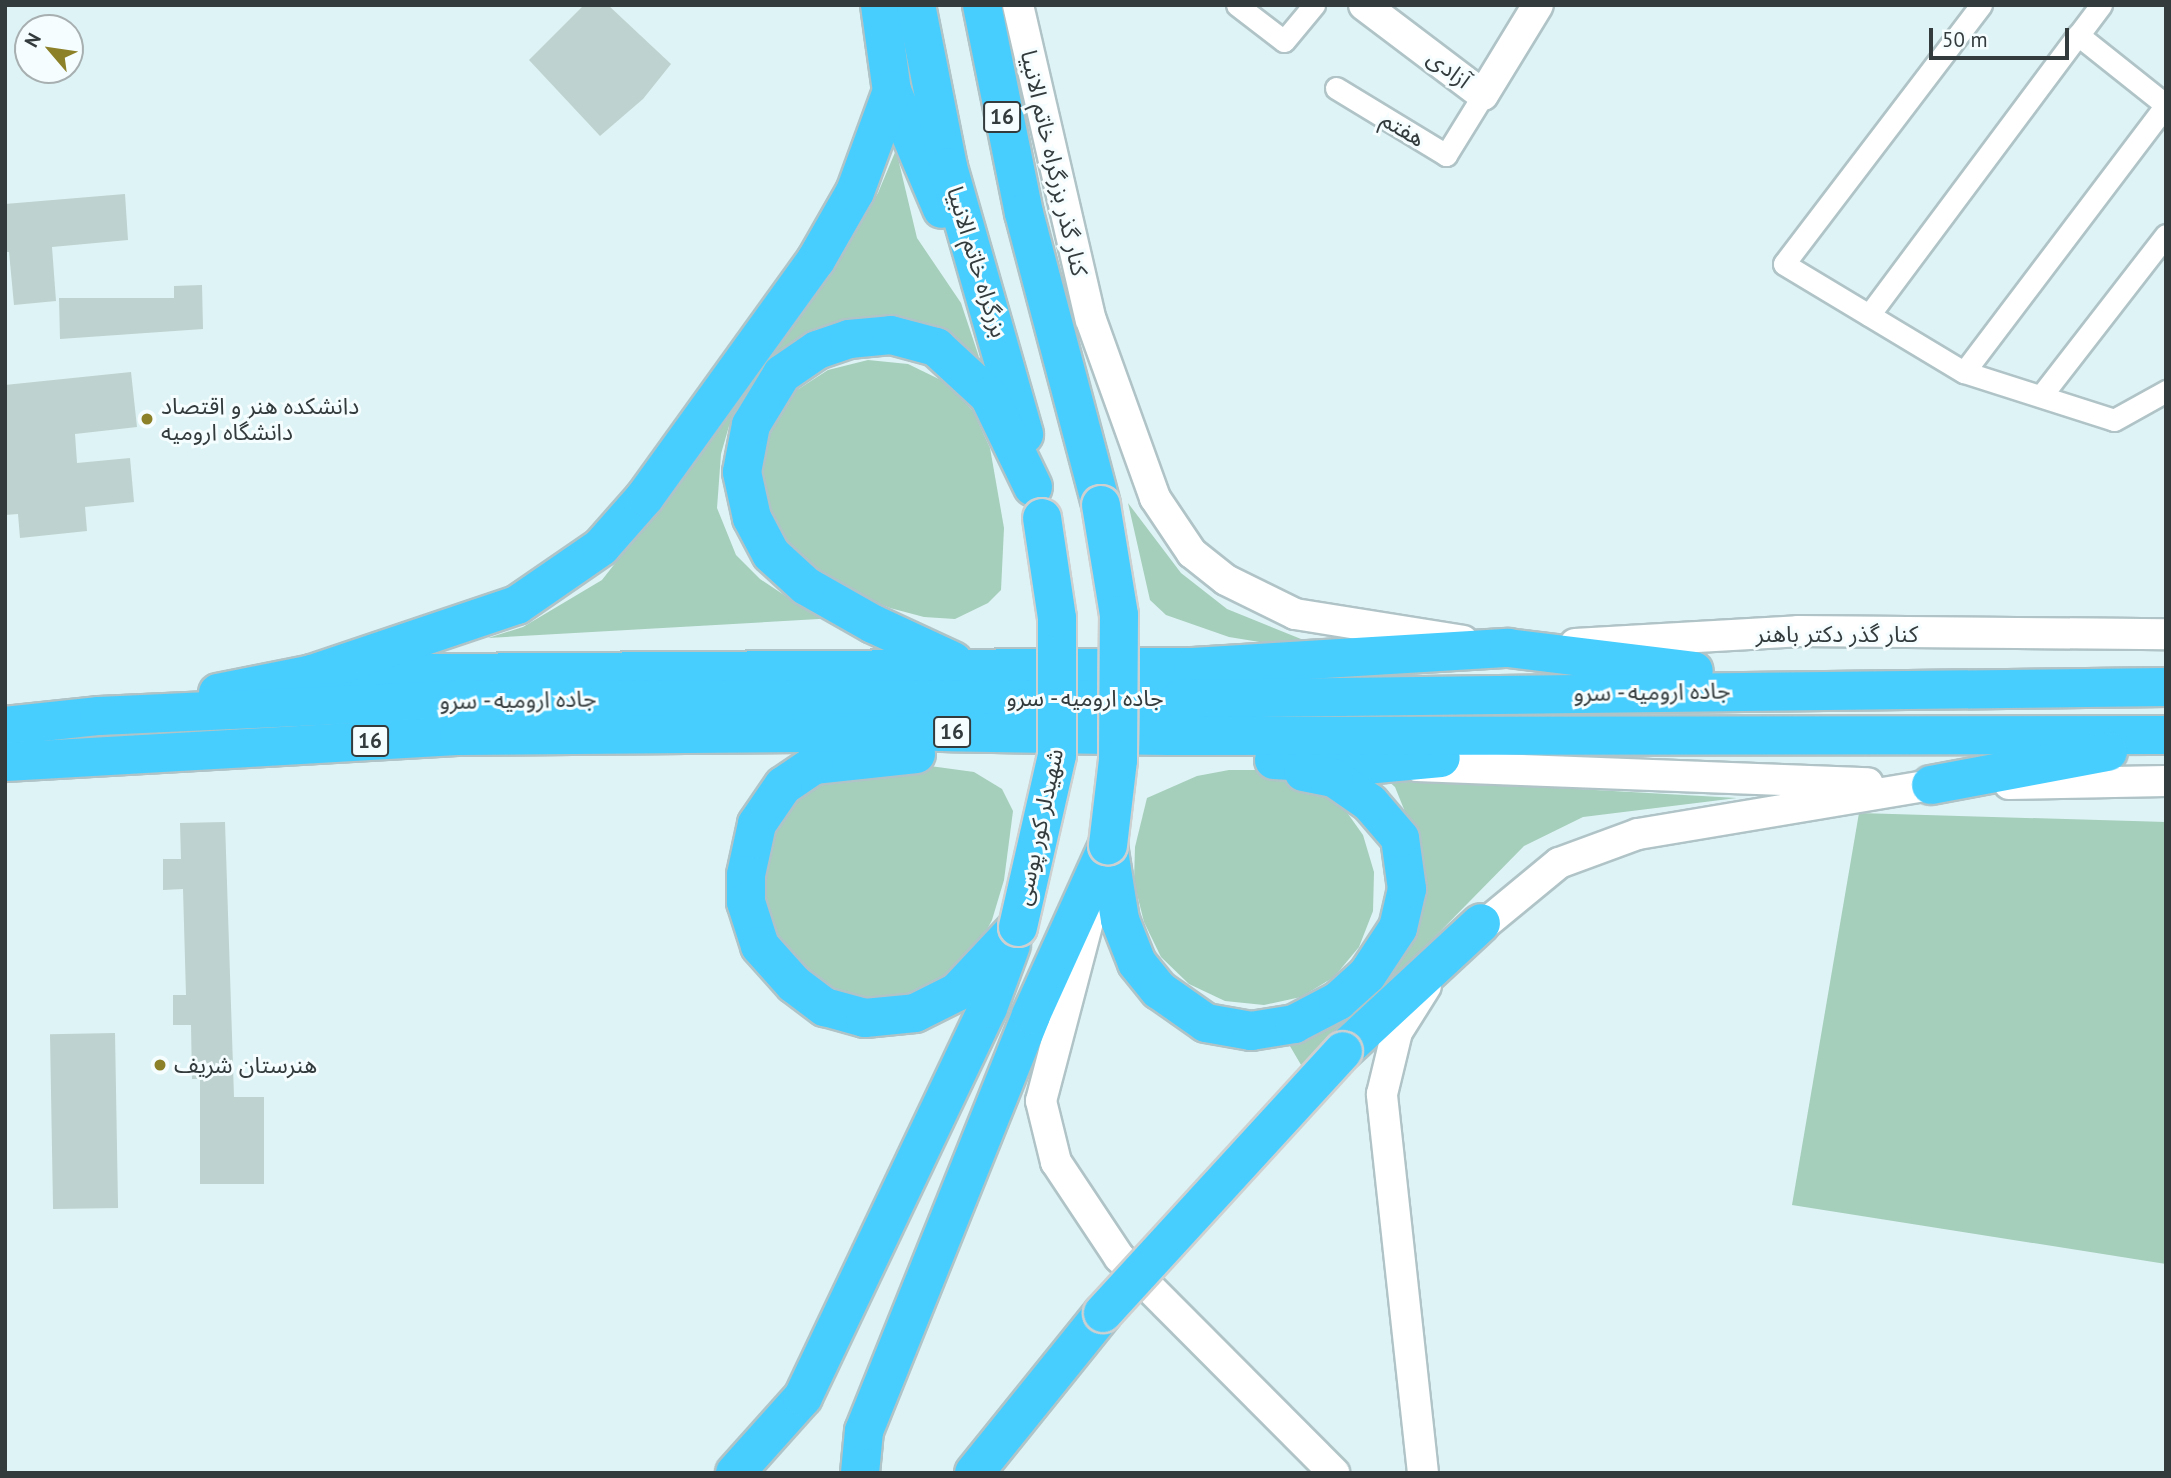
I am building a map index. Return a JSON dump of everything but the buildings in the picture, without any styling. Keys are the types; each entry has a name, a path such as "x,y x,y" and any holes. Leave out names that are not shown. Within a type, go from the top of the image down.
{"highway":[{"path":"880,5 892,91 929,186 990,301"},
{"name":"بزرگراه خاتم الانبیا","path":"916,5 948,167 990,301 1019,406 1038,503"},
{"name":"16","path":"982,5 1024,213 1101,505 1119,615 1118,760 1108,845"},
{"path":"99,716 312,674 517,605 601,547 645,497 816,260 855,192 892,91"},
{"path":"962,665 873,624 806,586 771,554 752,518 743,472 751,425 782,374 817,350 849,339 891,335 936,347 989,396 1038,503"},
{"name":"شهیدلر کور پوسی","path":"735,1473 803,1398 988,1008 1018,927 1057,755 1057,618 1038,503"},
{"path":"312,674 962,665 1193,667 1508,648 1841,689"},
{"name":"جاده ارومیه - سرو","path":"5,726 99,716 457,700 1180,699 2166,687"},
{"path":"735,733 922,753 1230,758 1364,765 1698,735"},
{"name":"جاده ارومیه - سرو","path":"5,762 459,736 735,733 1168,736 2166,735"},
{"path":"1931,785 2166,741"},
{"path":"922,753 814,765 783,786 757,824 746,875 747,902 761,946 793,984 825,1007 865,1018 915,1013 957,992 1018,927"},
{"path":"1108,845 1120,920 1137,963 1184,1010 1206,1023 1251,1031 1294,1024 1338,1001 1367,975 1398,928 1407,889 1400,838 1370,803 1334,778 1230,758"},
{"path":"860,1473 864,1431 1031,1016 1108,845"},
{"path":"974,1473 1103,1313 1343,1051 1481,923"}],"main road":[{"name":"کنار گذر بزرگراه خاتم الانبیا","path":"1018,5 1091,320 1155,498 1192,554 1217,573 1295,614 1508,648"},
{"name":"آزادی","path":"1364,5 1483,94 1538,5"},
{"name":"کنار گذر دکتر باهنر","path":"1508,648 1798,631 2166,634"},
{"path":"1364,765 1931,785 2166,781"},
{"path":"1423,1473 1382,1094 1397,1032 1428,982 1481,923 1559,863 1638,834 1931,785"},
{"path":"1108,845 1041,1101 1056,1162 1119,1257 1334,1473"}],"street":[{"path":"1237,5 1284,41 1314,5"},
{"path":"1981,5 1784,264 1964,372 2114,420 2166,391"},
{"path":"1869,315 2101,5"},
{"path":"1964,372 2166,105 2078,36"},
{"name":"هفتم","path":"1336,88 1446,155 1483,94"},
{"path":"2041,396 2166,235"}],"green space":[{"path":"896,150 917,238 961,303 979,357 916,323 869,319 825,327 788,349 751,388 729,426 721,454 717,508 736,555 760,579 793,601 836,618 488,638 523,627 602,580 692,465 748,378 807,306 878,193"},
{"path":"868,360 908,364 945,382 973,411 990,448 1004,528 1001,590 988,603 955,619 924,617 890,608 852,593 789,557 759,490 761,453 774,419 797,390 828,370"},
{"path":"1128,503 1181,573 1227,609 1306,641 1278,645 1229,637 1166,615 1150,600"},
{"path":"908,763 974,772 1002,789 1013,811 1004,880 992,920 974,954 947,981 912,997 873,1001 836,993 803,973 778,943 765,907 763,869 774,831 797,799 829,776"},
{"path":"1229,770 1273,770 1310,781 1341,804 1363,835 1374,872 1373,911 1359,947 1334,977 1301,997 1264,1005 1225,1001 1189,984 1161,957 1144,922 1134,882 1135,847 1147,798 1197,776"},
{"path":"1385,778 1737,798 1583,817 1524,846 1304,1070 1287,1041 1392,971 1414,834 1395,787"},
{"path":"1859,813 2166,822 2166,1264 1792,1205"}],"place":[{"name":"دانشکده هنر و اقتصاد دانشگاه ارومیه","path":"147,419"},
{"name":"هنرستان شریف","path":"160,1065"}]}
